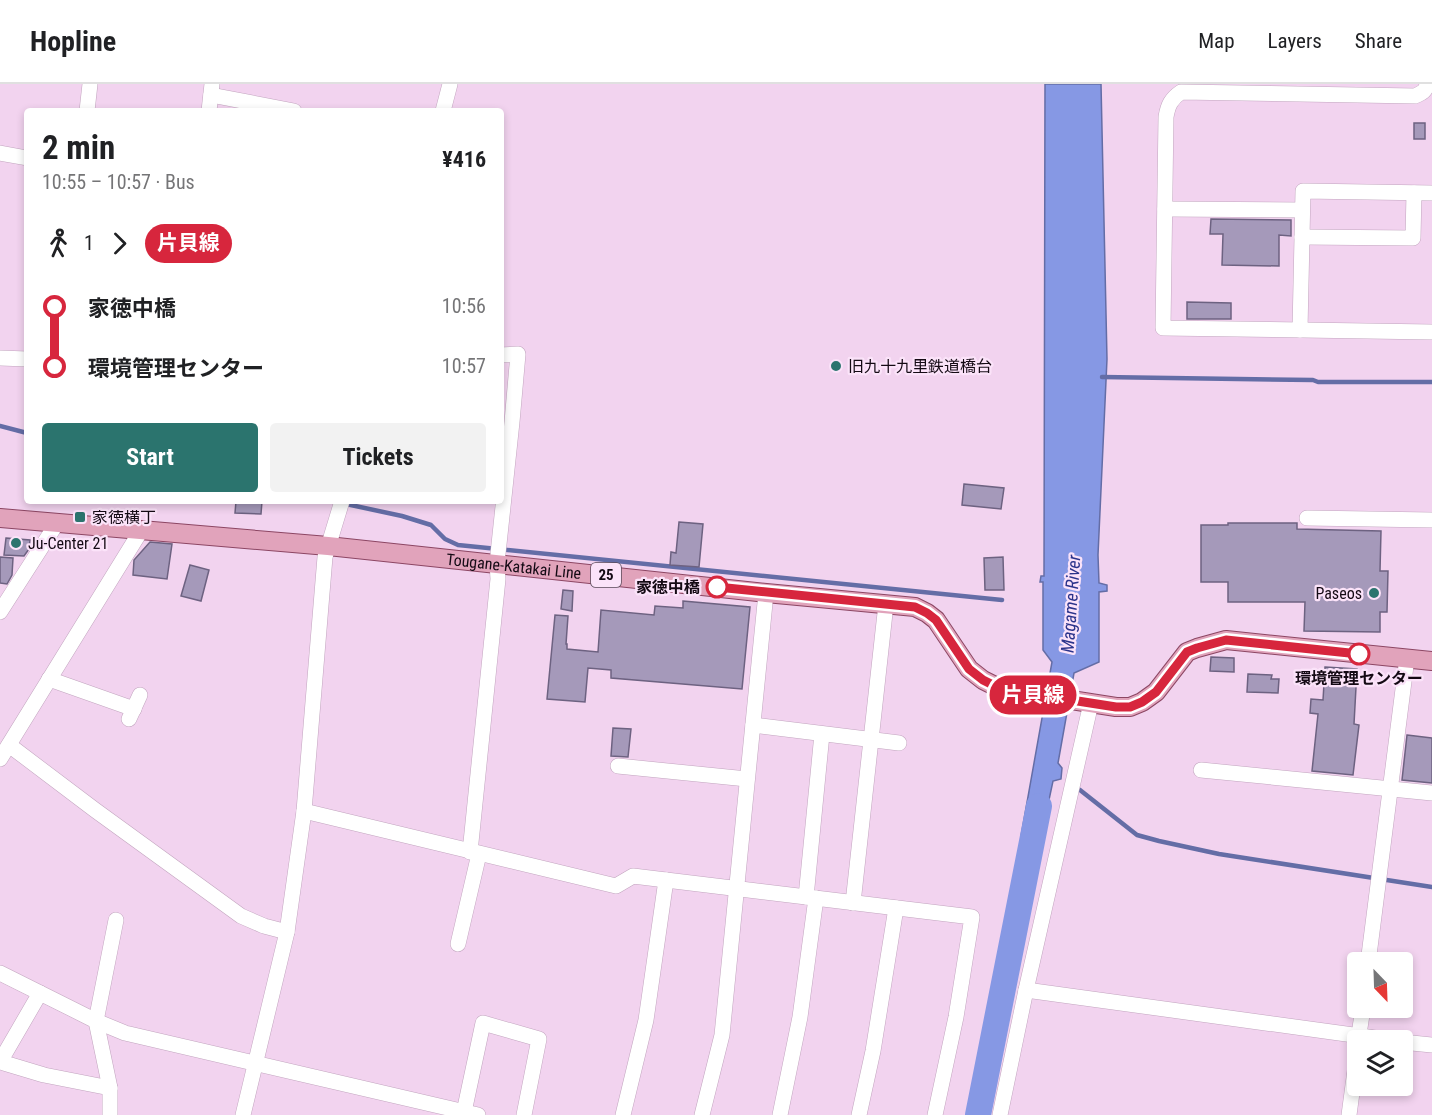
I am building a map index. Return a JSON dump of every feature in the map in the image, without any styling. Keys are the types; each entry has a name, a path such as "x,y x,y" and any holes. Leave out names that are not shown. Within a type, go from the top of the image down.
{"main road":[{"name":"Tougane-Katakai Line","path":"0,518 328,546 498,554 766,593 915,607 936,620 969,669 983,680 1001,689 1116,707 1130,707 1156,692 1187,652 1226,640 1432,661"}],"street":[{"path":"87,108 90,84"},
{"path":"444,108 450,84"},
{"path":"1427,84 1426,89 1415,96 1181,92 1172,99 1167,107 1166,117 1163,328 1432,332"},
{"path":"209,108 212,89 283,108"},
{"path":"0,153 24,157"},
{"path":"1300,330 1303,191 1432,193"},
{"path":"1302,237 1413,238 1414,193"},
{"path":"1165,209 1302,210"},
{"path":"504,355 518,354 504,497"},
{"path":"0,358 24,359"},
{"path":"243,1115 287,932 304,811 324,568 341,504"},
{"path":"458,944 475,853 503,504"},
{"path":"1307,518 1432,520"},
{"path":"0,612 7,590 57,523"},
{"path":"142,529 50,680 4,750 95,810 241,916 264,926 287,932"},
{"path":"702,1115 722,1035 766,593"},
{"path":"853,903 886,604"},
{"path":"1369,952 1407,658"},
{"path":"50,680 134,708"},
{"path":"1000,1115 1091,703"},
{"path":"753,725 899,743"},
{"path":"780,1115 800,1017 822,734"},
{"path":"618,766 747,779"},
{"path":"1201,770 1432,793"},
{"path":"304,811 616,886 633,876 972,917 956,1017 935,1115"},
{"path":"623,1115 646,1020 666,880"},
{"path":"859,1115 873,1051 896,908"},
{"path":"110,1115 111,1088 96,1021 116,920"},
{"path":"0,973 125,1033 471,1113 483,1023 539,1039 524,1115"},
{"path":"1026,990 1347,1040"},
{"path":"40,993 4,1055 4,1063 44,1075 111,1088"},
{"path":"1413,1043 1432,1045"},
{"path":"1349,1115 1351,1096"}],"water":[{"path":"1045,84 1101,84 1107,359 1098,555 1099,583 1107,585 1107,591 1099,592 1099,662 1074,673 1058,763 1062,768 1061,779 1053,781 1040,842 1021,836 1052,662 1043,650 1043,582 1040,582 1041,576 1044,576"}],"building":[{"path":"1414,123 1425,123 1425,139 1414,139"},
{"path":"1211,219 1291,220 1291,236 1279,235 1279,266 1222,265 1223,234 1210,234"},
{"path":"1187,302 1231,303 1231,319 1187,319"},
{"path":"964,484 1004,488 1001,509 962,505"},
{"path":"236,504 262,504 261,514 235,513"},
{"path":"679,522 703,524 699,567 670,565 671,552 676,553"},
{"path":"1228,523 1297,523 1297,529 1381,531 1380,571 1388,571 1387,612 1380,612 1380,632 1304,631 1305,602 1228,602 1228,582 1201,582 1201,525 1228,525"},
{"path":"6,538 30,540 29,549 24,556 4,555"},
{"path":"150,542 172,544 167,579 133,575 134,560"},
{"path":"0,557 13,558 12,575 7,584 0,583"},
{"path":"1003,557 1004,590 985,590 984,558"},
{"path":"190,565 209,570 201,601 181,596"},
{"path":"563,590 573,591 572,611 561,609"},
{"path":"683,601 750,607 742,689 611,678 611,670 588,668 585,702 547,699 555,615 568,616 567,649 598,652 601,610 654,615 655,606 683,608"},
{"path":"1211,657 1234,658 1234,672 1210,671"},
{"path":"1325,667 1357,669 1354,724 1359,725 1353,775 1312,771 1318,714 1310,713 1311,699 1323,700"},
{"path":"1248,674 1272,675 1271,679 1279,679 1278,693 1247,692"},
{"path":"613,728 631,729 628,757 611,756"},
{"path":"1407,735 1432,738 1432,783 1402,780"}],"waterway":[{"path":"1102,377 1432,382"},
{"path":"0,426 24,432"},
{"path":"346,504 431,525 445,539 458,545 1002,600"},
{"path":"1080,790 1137,835 1219,854 1432,887"},
{"name":"Magame River","path":"978,1115 1039,806"}],"bus line":[{"name":"片貝線","path":"717,587 915,607 936,620 969,669 983,680 1001,689 1116,707 1130,707 1156,692 1187,652 1226,640 1359,654"}],"place":[{"name":"旧九十九里鉄道橋台","path":"836,366"},
{"name":"家徳横丁","path":"80,517"},
{"name":"Ju-Center 21","path":"16,543"},
{"name":"家徳中橋","path":"717,587"},
{"name":"Paseos","path":"1374,593"},
{"name":"環境管理センター","path":"1359,654"}]}
